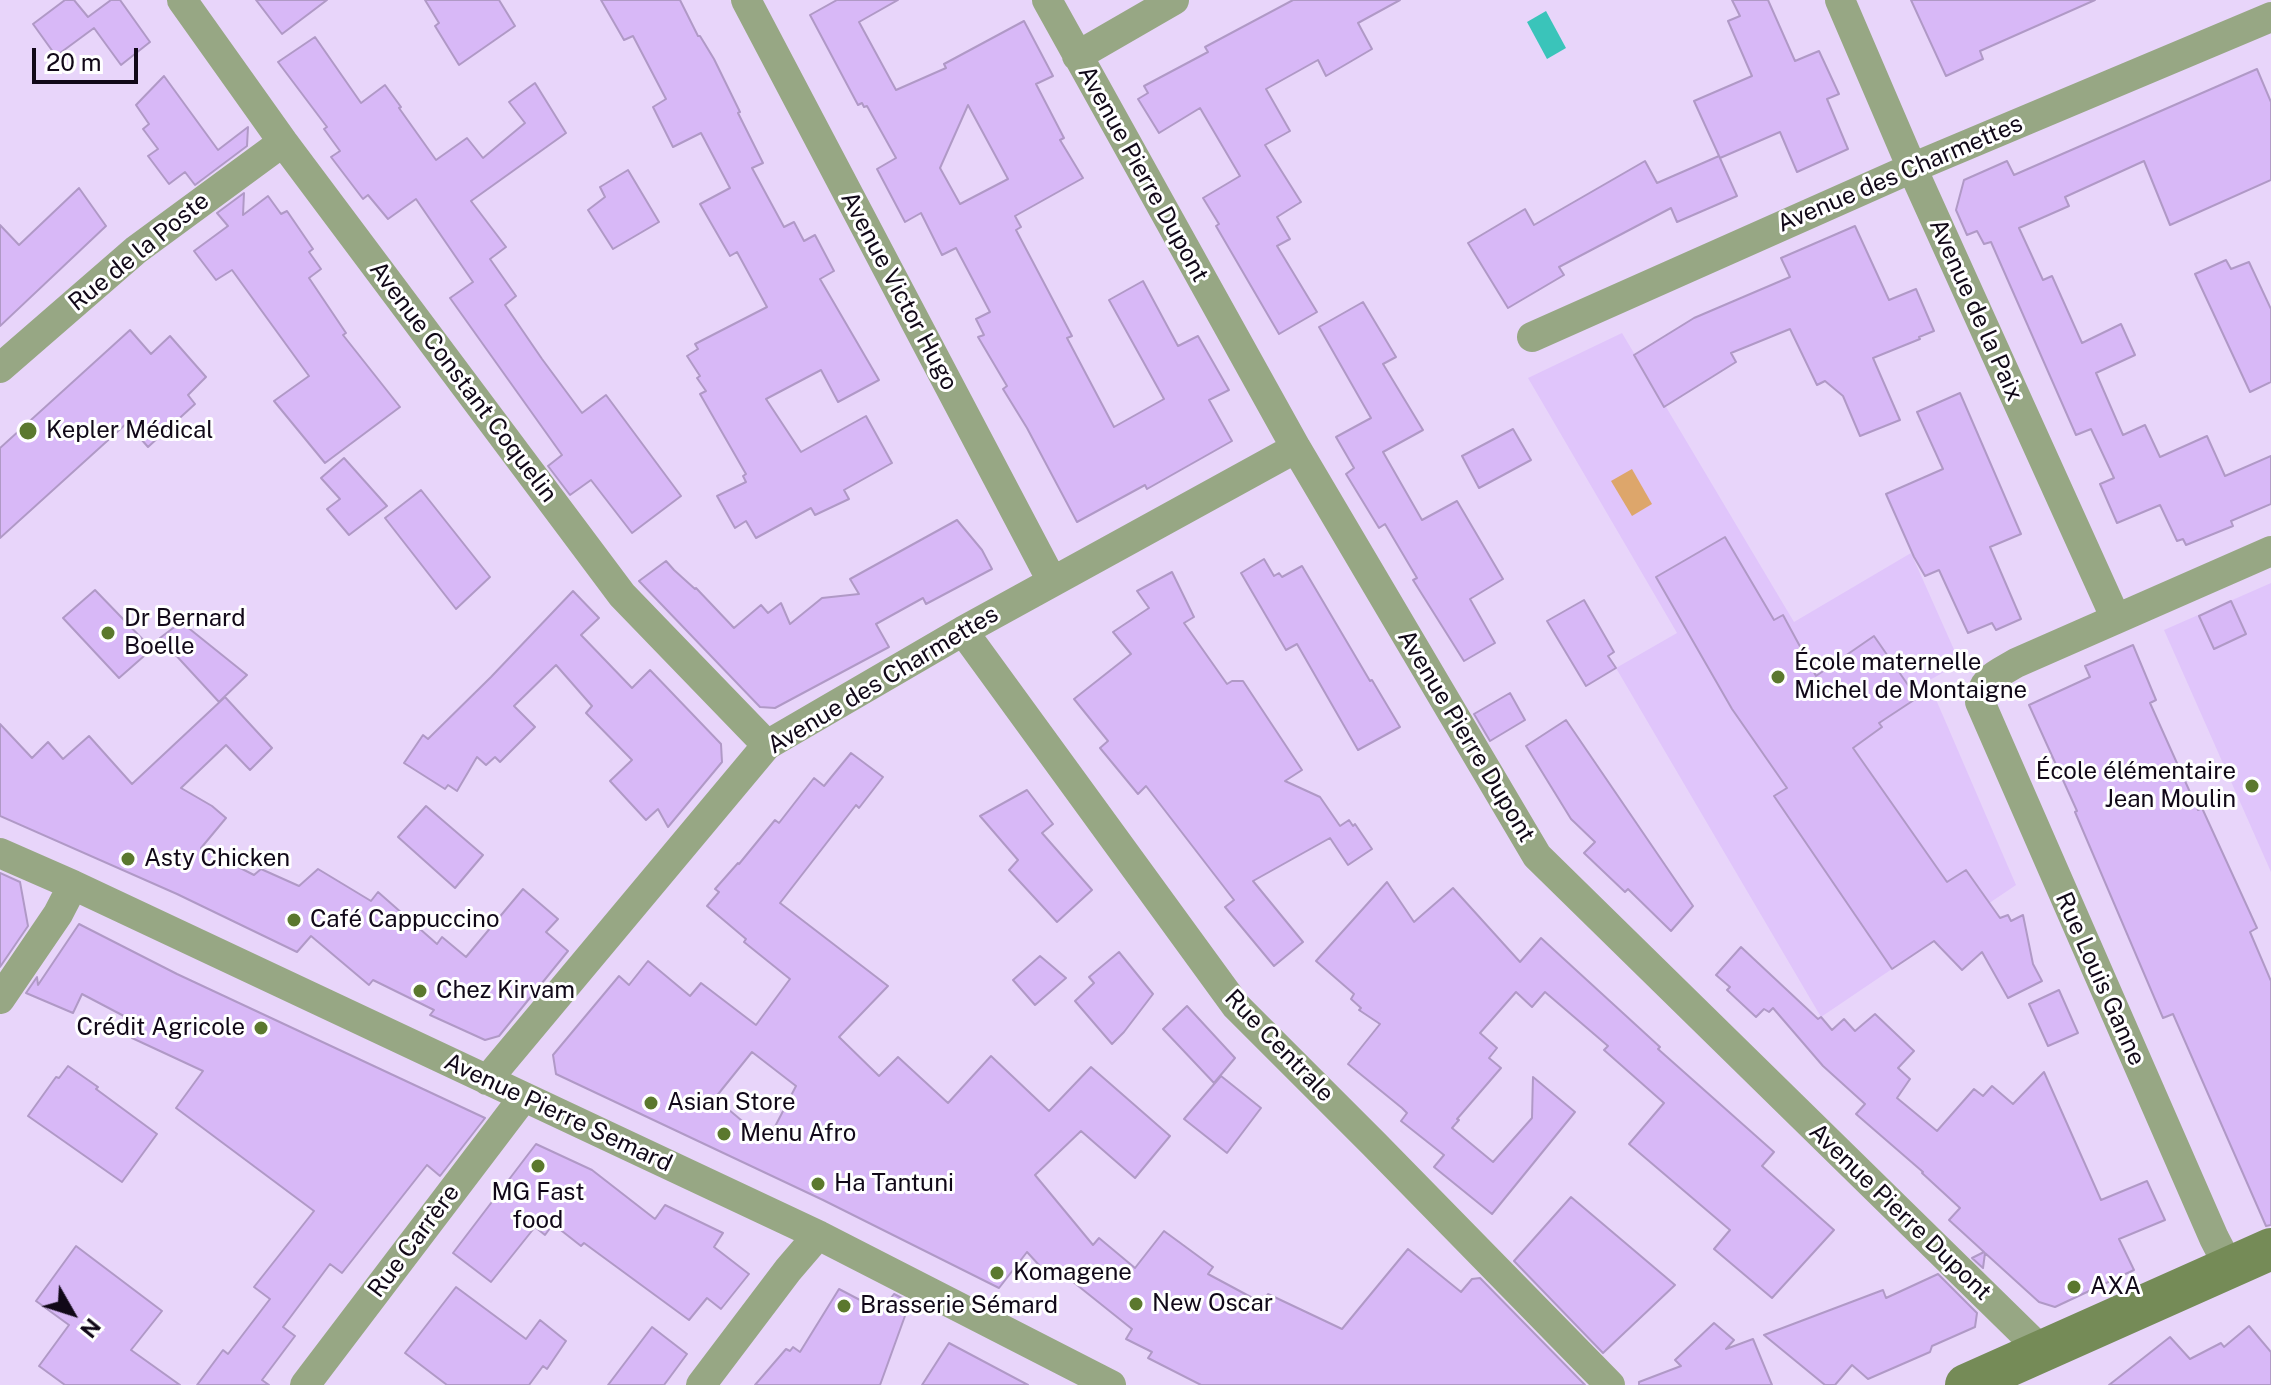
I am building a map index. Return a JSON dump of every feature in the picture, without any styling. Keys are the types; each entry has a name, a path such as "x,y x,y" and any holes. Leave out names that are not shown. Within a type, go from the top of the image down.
{"main road":[{"path":"1966,1385 2271,1249"}],"street":[{"name":"Avenue Constant Coquelin","path":"182,0 283,142 622,595 767,745"},
{"name":"Avenue Victor Hugo","path":"746,0 1052,581"},
{"name":"Avenue Pierre Dupont","path":"1047,0 1296,448 1537,856 2042,1351"},
{"path":"1077,56 1174,0"},
{"name":"Avenue de la Paix","path":"1840,0 1912,168 2116,619"},
{"name":"Avenue des Charmettes","path":"1532,337 1912,168 2271,17"},
{"name":"Rue de la Poste","path":"0,368 136,250 283,142"},
{"name":"Avenue des Charmettes","path":"487,1080 767,745 1052,581 1296,448"},
{"path":"2116,619 2271,551"},
{"name":"Rue Louis Ganne","path":"2116,619 2016,663 1992,677 1981,689 1980,702 2229,1267"},
{"name":"Rue Centrale","path":"963,631 1236,1006 1610,1385"},
{"name":"Avenue Pierre Semard","path":"0,853 818,1235 1111,1385"},
{"path":"0,999 58,914 73,885"},
{"name":"Rue Carrère","path":"305,1385 523,1098"},
{"path":"701,1385 818,1235"}],"shaded area":[{"path":"1546,11 1566,48 1547,59 1527,22"},
{"name":"École maternelle Michel de Montaigne","path":"1622,333 1794,622 1911,553 1960,663 1928,681 2016,885 1821,1017 1616,668 1677,633 1528,378"},
{"path":"1632,469 1652,504 1632,516 1611,481"},
{"name":"École élémentaire Jean Moulin","path":"2271,583 2271,872 2164,630"}],"building":[{"path":"65,0 74,0 88,17 111,0 120,0 150,42 121,65 94,28 56,56 33,24"},
{"path":"256,0 327,0 282,34"},
{"path":"425,0 499,0 515,26 459,65 435,26 439,23"},
{"path":"601,0 680,0 714,59 763,163 752,168 784,227 794,222 804,241 815,235 834,271 820,279 879,380 838,402 821,370 766,399 801,452 866,416 892,463 844,490 849,499 815,515 811,508 756,538 746,521 735,528 717,496 746,482 743,476 746,474 700,394 706,391 687,356 698,349 695,344 767,307 737,252 730,256 700,204 730,188 701,133 673,147 653,107 666,99 633,36 624,40"},
{"path":"837,0 898,0 859,22 896,90 946,68 944,64 1024,21 1053,76 1036,84 1064,138 1060,140 1083,178 1015,216 1021,227 1016,230 1072,336 1067,338 1114,427 1164,399 1109,300 1143,281 1178,346 1198,336 1229,390 1209,400 1232,441 1147,489 1145,485 1077,522 1003,389 1007,386 978,337 984,335 976,319 990,312 956,248 942,255 921,213 905,222 877,169 896,158 867,106 864,107 862,103 858,105 810,15","holes":["968,105 1008,179 960,204 940,168"]},
{"path":"1293,0 1400,0 1358,23 1372,49 1326,76 1318,60 1266,89 1290,131 1265,145 1301,202 1277,217 1290,239 1277,246 1317,312 1279,334 1203,198 1240,176 1200,108 1159,133 1138,99 1148,93 1144,86 1208,52 1205,47"},
{"path":"1732,0 1768,0 1795,61 1819,51 1839,94 1827,99 1848,149 1797,172 1780,132 1720,158 1694,101 1752,76 1728,21 1740,16"},
{"path":"1911,0 2095,0 1980,51 1983,59 1946,76"},
{"path":"315,37 361,103 385,85 436,160 467,138 483,158 525,123 509,102 535,83 566,133 471,201 506,247 490,259 516,296 505,305 542,359 582,413 606,395 681,496 632,533 591,480 570,495 548,466 562,455 450,298 473,282 416,199 388,219 368,195 363,199 331,157 340,151 324,129 327,127 278,62"},
{"path":"2257,69 2271,102 2271,180 2170,225 2144,161 2065,197 2069,206 2019,228 2043,280 2052,276 2082,343 2121,324 2135,355 2096,373 2123,435 2145,425 2160,457 2207,436 2225,476 2271,456 2271,504 2231,521 2233,526 2186,545 2183,539 2177,541 2160,505 2117,523 2100,484 2114,478 2091,429 2076,435 1991,242 1984,244 1977,231 1967,235 1956,210 1964,180 2007,161 2014,175"},
{"path":"164,76 218,150 248,127 247,146 195,185 185,172 169,184 148,156 158,149 143,129 149,124 136,105"},
{"path":"1719,156 1737,196 1677,222 1671,208 1559,267 1564,275 1508,308 1468,243 1525,209 1534,225 1645,161 1657,183"},
{"path":"628,170 659,222 613,249 588,210 605,197 600,187"},
{"path":"79,188 106,226 0,326 0,225 19,245"},
{"path":"244,193 243,215 268,196 281,214 287,211 313,249 309,252 321,269 309,278 346,333 343,335 400,407 325,463 274,401 309,376 232,270 216,280 194,251 228,226 217,213"},
{"path":"1855,226 1889,300 1916,289 1934,331 1873,358 1900,420 1860,436 1843,396 1825,381 1817,385 1790,329 1731,353 1736,362 1664,407 1634,355 1694,318 1790,277 1781,258"},
{"path":"2226,260 2231,269 2249,262 2271,309 2271,382 2250,392 2195,274"},
{"path":"1363,302 1396,357 1383,364 1423,430 1383,452 1422,520 1457,501 1503,579 1470,599 1495,643 1464,661 1413,580 1417,578 1385,524 1379,528 1346,474 1354,468 1336,437 1371,418 1319,327"},
{"path":"130,330 151,354 170,336 206,377 188,395 195,404 148,447 127,423 0,538 0,448"},
{"path":"1960,393 2021,534 1990,547 2021,619 1996,630 1992,623 1968,633 1939,570 1925,576 1886,494 1943,469 1917,412"},
{"path":"1513,429 1531,460 1479,488 1462,456"},
{"path":"344,458 387,506 349,535 327,509 340,499 321,478"},
{"path":"421,490 490,577 456,609 385,518"},
{"path":"957,520 982,550 992,569 926,604 923,598 876,624 889,647 775,708 760,707 639,581 666,561 734,628 761,605 768,613 781,603 790,624 822,598 859,594 850,579"},
{"path":"1725,537 1774,620 1783,615 1816,676 1874,636 1917,698 1879,723 1882,727 1853,748 1947,882 1966,870 2000,918 2008,915 2011,921 2023,915 2033,964 2042,981 2008,998 1982,952 1962,970 1934,941 1892,969 1774,796 1787,788 1732,709 1656,577"},
{"path":"1264,559 1274,576 1279,573 1282,577 1302,566 1400,727 1358,750 1297,644 1286,650 1241,573"},
{"path":"1172,572 1194,617 1184,623 1227,684 1243,681 1302,770 1285,781 1320,797 1340,826 1349,820 1353,826 1355,824 1372,849 1348,865 1330,838 1253,881 1303,942 1274,966 1225,907 1234,900 1146,786 1138,794 1100,748 1108,741 1074,699 1131,654 1113,632 1149,608 1137,591"},
{"name":"Dr Bernard Boelle","path":"95,590 152,649 119,678 63,618"},
{"path":"573,591 599,618 581,635 632,688 650,670 721,744 722,762 668,827 658,809 646,820 610,781 632,760 586,713 592,706 556,665 514,706 535,727 500,762 495,757 486,765 477,757 457,791 448,785 445,789 404,763 423,735 428,739"},
{"path":"1584,600 1614,652 1608,656 1616,668 1586,686 1547,621"},
{"path":"2231,601 2246,634 2214,649 2199,616"},
{"path":"181,622 247,675 219,702 160,638"},
{"path":"2133,645 2156,700 2150,703 2198,810 2202,808 2257,928 2250,932 2271,981 2271,1225 2266,1226 2173,1014 2163,1018 2077,811 2029,705 2090,677 2085,666"},
{"path":"1510,693 1525,720 1490,741 1474,714"},
{"path":"225,697 272,748 250,770 226,745 181,788 226,818 201,848 254,875 261,869 299,886 318,869 371,901 378,892 437,944 442,937 466,957 523,889 558,919 546,932 568,951 499,1036 485,1040 430,1015 434,1010 373,980 369,985 311,936 297,952 177,894 0,816 0,724 32,758 48,742 63,759 89,736 132,784"},
{"path":"1566,720 1693,906 1671,931 1628,889 1625,892 1584,853 1595,842 1571,819 1526,746"},
{"path":"851,753 883,777 859,808 856,805 780,903 888,986 839,1037 879,1076 898,1057 948,1103 991,1056 1049,1111 1091,1067 1170,1136 1135,1178 1081,1131 1035,1175 1093,1245 1099,1238 1135,1268 1164,1231 1213,1267 1208,1274 1262,1303 1268,1294 1342,1329 1408,1249 1461,1292 1472,1279 1480,1278 1585,1385 1201,1385 1148,1358 1152,1352 1126,1339 1132,1329 1057,1269 1050,1277 1027,1252 999,1288 823,1200 556,1074 553,1055 619,976 629,985 648,961 690,996 701,983 756,1025 790,979 744,942 746,939 707,906 719,892 715,889 775,820 779,823 814,778 824,786","holes":["752,1052 796,1086 767,1142 715,1098"]},
{"path":"1027,790 1053,824 1042,833 1092,890 1057,922 1009,870 1018,860 980,816"},
{"path":"426,806 483,855 455,888 398,837"},
{"path":"0,873 20,882 28,926 0,967"},
{"path":"1387,882 1414,922 1453,888 1520,962 1541,938 1660,1047 1658,1049 1774,1152 1762,1166 1834,1230 1772,1298 1714,1249 1730,1230 1629,1144 1664,1103 1604,1050 1608,1046 1545,992 1532,1007 1516,992 1480,1033 1497,1048 1489,1058 1501,1068 1452,1128 1493,1162 1532,1118 1533,1077 1575,1112 1492,1214 1434,1167 1444,1155 1401,1121 1407,1113 1402,1108 1348,1064 1380,1024 1359,1010 1361,1008 1351,999 1354,994 1316,961"},
{"path":"79,924 177,974 485,1118 440,1176 427,1165 342,1273 330,1264 283,1327 295,1336 262,1380 269,1385 197,1385 223,1350 228,1354 270,1299 254,1287 314,1211 176,1108 203,1071 132,1038 141,1025 82,994 73,1013 26,993 37,977 38,985"},
{"path":"1741,947 1832,1030 1844,1019 1855,1031 1875,1014 1914,1051 1898,1068 1910,1079 1897,1098 1937,1131 1974,1089 1983,1096 1992,1086 2013,1104 2044,1072 2101,1200 2147,1181 2165,1220 2119,1239 2134,1270 2055,1307 2039,1302 1985,1253 1983,1268 1972,1258 1984,1252 1949,1220 1960,1208 1856,1114 1865,1104 1823,1066 1773,1008 1769,1012 1764,1009 1756,1017 1727,990 1730,987 1716,975"},
{"path":"1119,952 1153,994 1112,1044 1075,1001 1094,983 1089,977"},
{"path":"1040,956 1066,978 1035,1005 1013,980"},
{"path":"2059,990 2078,1033 2048,1046 2029,1004"},
{"path":"1187,1006 1235,1058 1214,1083 1163,1029"},
{"path":"68,1066 157,1134 122,1182 28,1116 56,1077 59,1078"},
{"path":"1221,1076 1261,1108 1227,1153 1184,1119"},
{"path":"536,1144 592,1170 655,1219 665,1205 723,1233 714,1247 749,1274 721,1309 707,1298 689,1320 553,1224 545,1235 535,1227 491,1282 453,1253"},
{"path":"1571,1197 1675,1285 1603,1353 1514,1261"},
{"path":"76,1246 162,1311 131,1350 180,1385 65,1385 39,1366 69,1325 36,1301"},
{"path":"1938,1274 1977,1313 1975,1327 1932,1346 1930,1352 1868,1379 1852,1365 1835,1385 1825,1385 1764,1335 1883,1290 1886,1298"},
{"path":"456,1287 526,1339 540,1320 566,1341 547,1369 543,1366 529,1385 447,1385 405,1353"},
{"path":"839,1289 881,1311 894,1294 910,1302 880,1385 755,1385 786,1349 790,1351 793,1347 800,1352"},
{"path":"1714,1323 1734,1340 1726,1349 1753,1339 1772,1385 1639,1385 1639,1382 1681,1366 1675,1360"},
{"path":"2249,1326 2271,1352 2271,1385 2109,1385 2170,1337 2190,1359 2221,1343 2224,1347"},
{"path":"652,1327 687,1354 664,1385 608,1385"},
{"path":"949,1343 1028,1385 922,1385"}],"place":[{"name":"Kepler Médical","path":"28,431"},
{"name":"Dr Bernard Boelle","path":"108,633"},
{"name":"École maternelle Michel de Montaigne","path":"1778,677"},
{"name":"École élémentaire Jean Moulin","path":"2252,786"},
{"name":"Asty Chicken","path":"128,859"},
{"name":"Café Cappuccino","path":"294,920"},
{"name":"Chez Kirvam","path":"420,991"},
{"name":"Crédit Agricole","path":"261,1028"},
{"name":"Asian Store","path":"651,1103"},
{"name":"Menu Afro","path":"724,1134"},
{"name":"MG Fast food","path":"538,1166"},
{"name":"Ha Tantuni","path":"818,1184"},
{"name":"Komagene","path":"997,1273"},
{"name":"AXA","path":"2074,1287"},
{"name":"New Oscar","path":"1136,1304"},
{"name":"Brasserie Sémard","path":"844,1306"}]}
